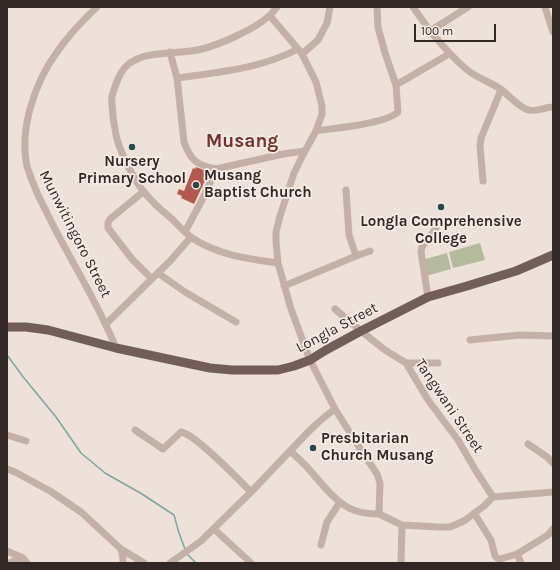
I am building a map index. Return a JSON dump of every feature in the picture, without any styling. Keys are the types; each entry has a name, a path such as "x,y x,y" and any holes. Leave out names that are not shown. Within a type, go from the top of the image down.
{"main road":[{"name":"Longla Street","path":"7,328 26,327 48,330 116,348 210,368 232,370 278,370 310,360 360,331 428,297 516,271 553,255"}],"street":[{"name":"Munwitingoro Street","path":"97,7 84,19 56,52 43,74 27,119 25,141 27,167 36,191 53,227 85,283 106,324 116,348"},
{"path":"277,7 270,16 262,22 235,37 207,48 200,50 161,53 139,58 129,64 121,72 112,96 112,107 116,136 132,174 143,192 185,232 213,249 232,256 278,263"},
{"path":"177,78 247,68 300,52 318,40 326,23 330,7"},
{"path":"316,131 354,126 385,119 398,112 396,85 378,27 377,7"},
{"path":"413,7 449,54 470,72 501,90 528,110 553,107"},
{"path":"430,31 468,7"},
{"path":"545,7 553,32"},
{"path":"270,16 300,52 316,82 322,106 322,114 316,131 294,173 280,216 276,232 278,263 291,309 310,360 335,409 356,444 377,474 380,483 379,514"},
{"path":"170,52 177,78 184,142 191,158 196,162 216,168 305,151"},
{"path":"396,85 449,54"},
{"path":"483,181 480,146 481,138 501,90"},
{"path":"185,232 201,203 216,168"},
{"path":"346,190 349,235 356,256"},
{"path":"143,192 110,219 108,228 132,259 152,279"},
{"path":"428,297 421,252 422,247 436,228"},
{"path":"106,324 158,273 191,237"},
{"path":"284,286 370,251"},
{"path":"158,273 185,292 236,322"},
{"name":"Tangwani Street","path":"334,310 385,350 406,363 428,400 458,440 493,497"},
{"path":"470,340 520,335 553,336"},
{"path":"406,363 438,362"},
{"path":"170,563 201,541 214,529 311,428 335,409"},
{"path":"135,430 163,449 181,432 185,432 202,445 251,492"},
{"path":"7,435 26,440"},
{"path":"528,444 553,463"},
{"path":"290,451 305,465 322,485 340,502 349,508 359,512 379,514 402,525 439,527 450,526 464,521 493,497 553,492"},
{"path":"7,469 50,491 81,512 121,549 144,563"},
{"path":"321,545 327,522 340,502"},
{"path":"474,513 491,540 495,556 500,559 517,554 548,535 553,529"},
{"path":"401,563 402,525"},
{"path":"214,529 251,563"},
{"path":"121,549 123,563"},
{"path":"7,551 25,561"},
{"path":"517,554 521,563"},
{"path":"9,563 25,561"}],"green space":[{"path":"480,243 485,260 453,268 449,252"},
{"path":"447,253 451,269 426,276 422,260"}],"building":[{"name":"Musang Baptist Church","path":"196,167 209,172 194,204 181,198 182,196 177,194 179,189 184,191 193,168 195,169"}],"waterway":[{"path":"7,355 56,417 81,453 105,473 142,494 174,515 185,549"},
{"path":"187,554 196,563"}],"place":[{"name":"Nursery Primary School","path":"132,147"},
{"name":"Musang Baptist Church","path":"196,185"},
{"name":"Longla Comprehensive College","path":"441,207"},
{"name":"Presbitarian Church Musang","path":"313,448"}],"district":[{"name":"Musang","path":"242,142"}]}
